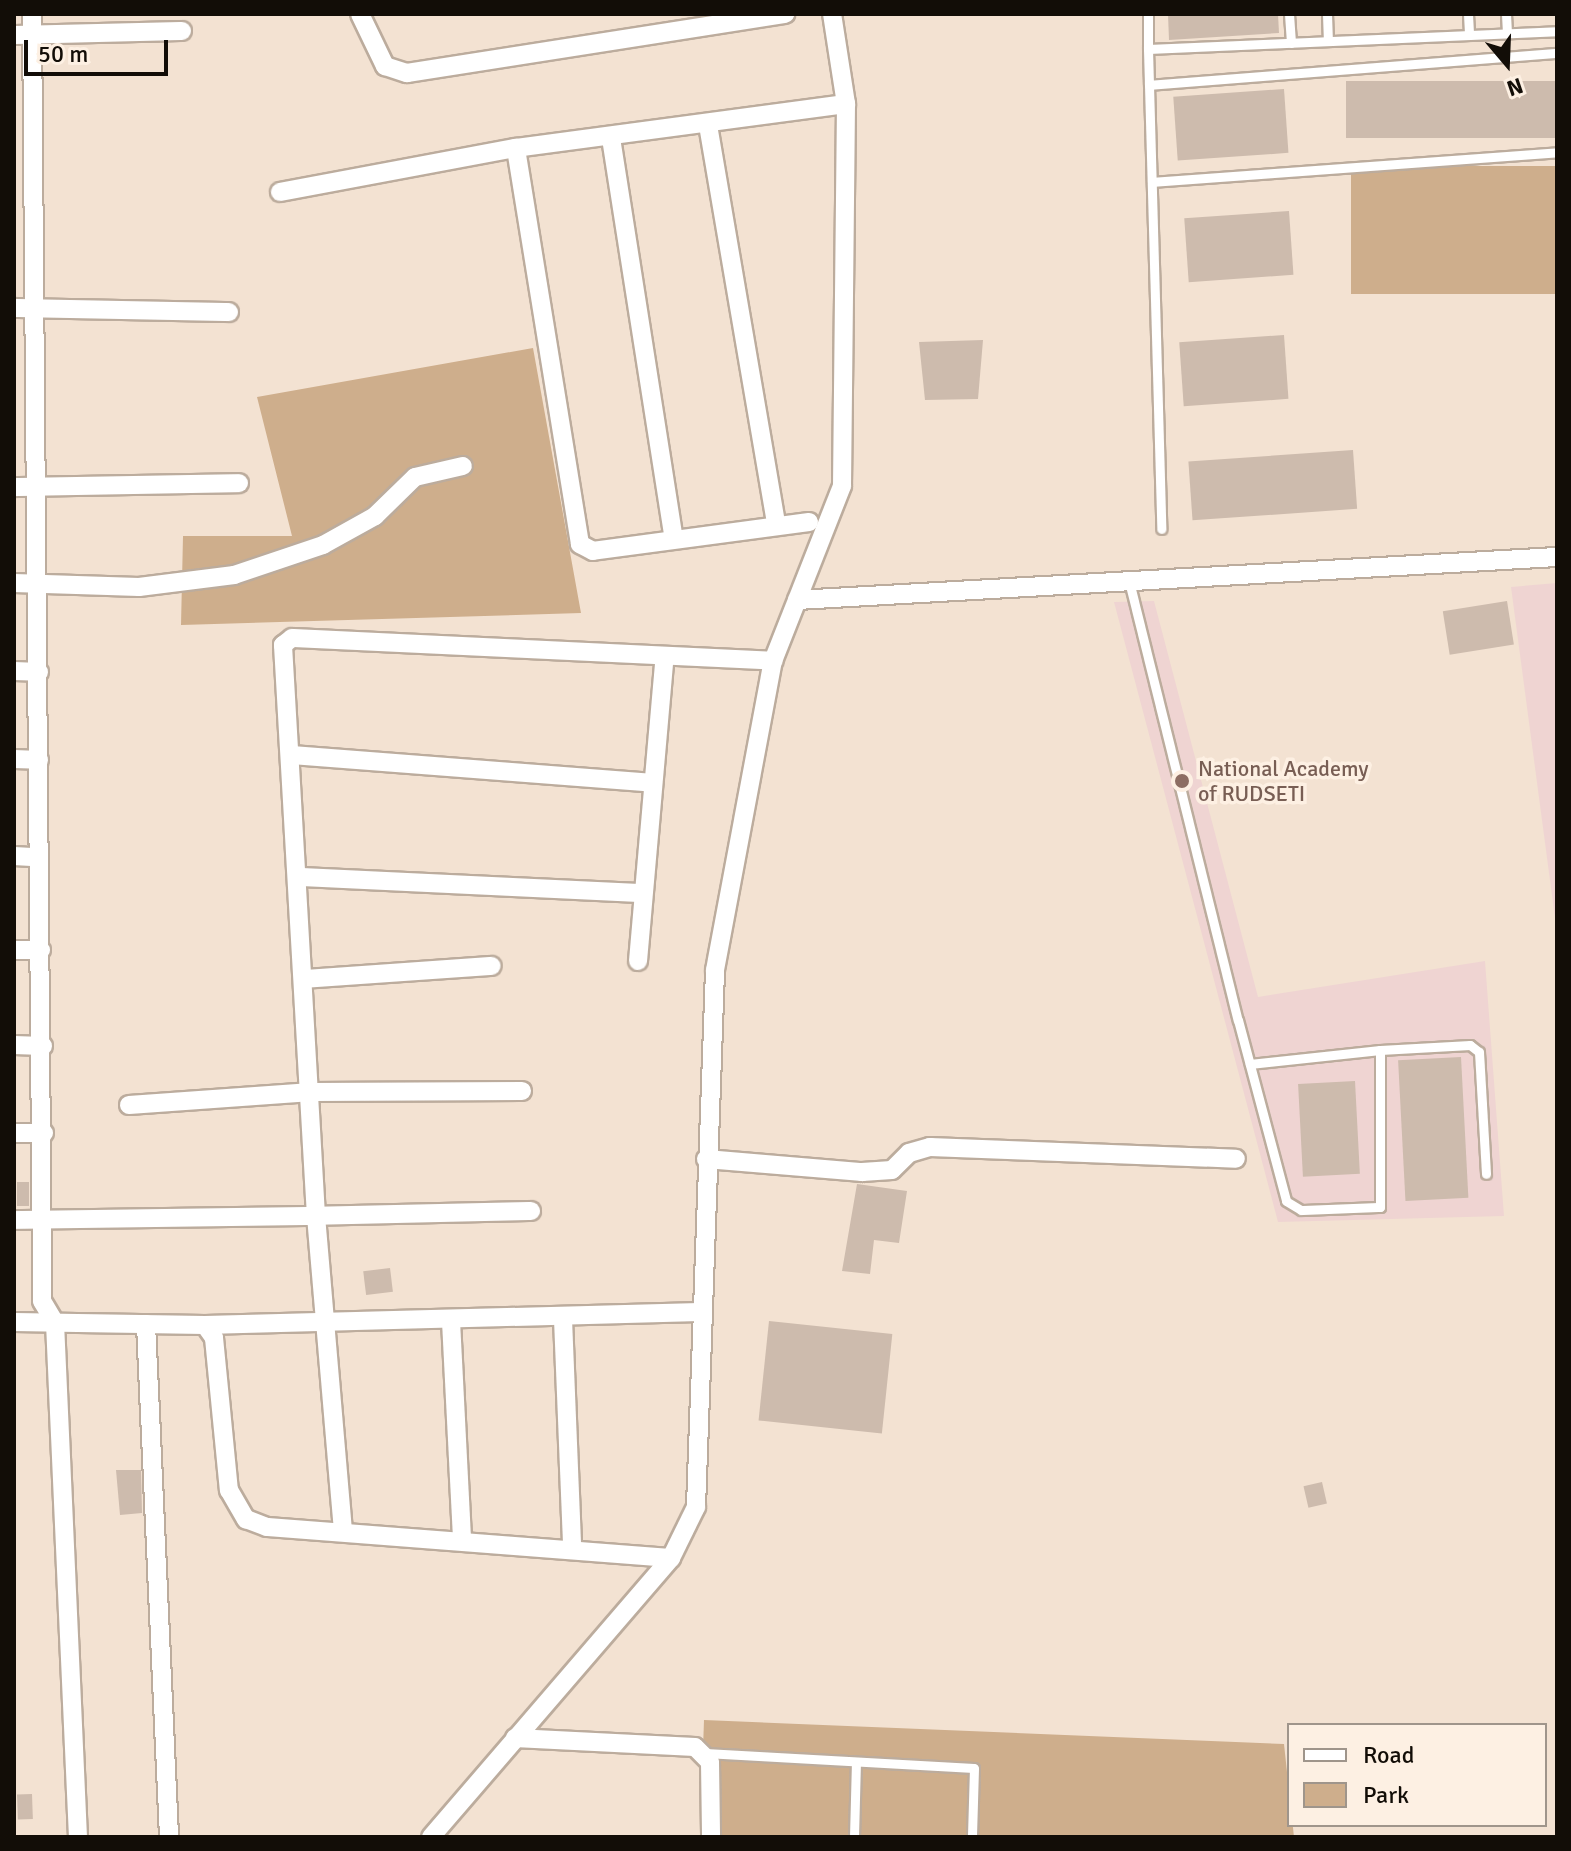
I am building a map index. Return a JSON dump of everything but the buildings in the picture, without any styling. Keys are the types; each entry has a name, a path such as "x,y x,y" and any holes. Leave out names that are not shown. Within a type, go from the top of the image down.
{"street":[{"path":"32,14 23,35 22,308 34,387 40,584 36,857 43,1046 42,1301 55,1323 78,1837"},
{"path":"360,14 385,66 407,73 785,14"},
{"path":"431,1837 671,1558 696,1507 700,1312 715,970 773,661 842,486 846,104 832,14"},
{"path":"23,35 182,31"},
{"path":"280,192 516,148 611,138 846,104"},
{"path":"708,125 776,524"},
{"path":"611,138 673,536"},
{"path":"516,148 580,544 593,551 673,536 809,522"},
{"path":"22,308 229,312"},
{"path":"14,387 34,387"},
{"path":"14,583 139,587 234,575 323,545 375,516 415,477 463,466"},
{"path":"14,487 239,483"},
{"path":"797,600 1557,557"},
{"path":"343,1532 316,1216 300,877 283,645 292,638 664,661 773,661"},
{"path":"638,961 641,893 664,661"},
{"path":"14,671 39,672"},
{"path":"291,755 651,783"},
{"path":"14,759 39,760"},
{"path":"14,856 36,857"},
{"path":"300,877 641,893"},
{"path":"14,950 41,950"},
{"path":"304,979 492,966"},
{"path":"14,1045 43,1046"},
{"path":"129,1105 312,1092 522,1091"},
{"path":"14,1133 44,1133"},
{"path":"706,1159 862,1172 892,1170 909,1153 930,1147 1236,1159"},
{"path":"14,1220 531,1211"},
{"path":"14,1322 205,1325 563,1319 700,1312"},
{"path":"563,1319 572,1546"},
{"path":"451,1321 462,1539"},
{"path":"146,1324 169,1837"},
{"path":"205,1325 214,1338 235,1507 267,1527 572,1546 671,1558"},
{"path":"515,1738 705,1753 713,1776 711,1837"}],"lane":[{"path":"1148,14 1161,529"},
{"path":"1289,14 1291,43"},
{"path":"1327,14 1328,41"},
{"path":"1468,14 1469,35"},
{"path":"1506,14 1507,33"},
{"path":"1148,49 1557,31"},
{"path":"1149,85 1557,53"},
{"path":"1152,182 1557,152"},
{"path":"1129,581 1286,1201 1301,1210 1380,1207 1380,1050"},
{"path":"1250,1064 1380,1050 1470,1045 1479,1052 1486,1174"},
{"path":"705,1753 974,1768 972,1837"},
{"path":"854,1837 856,1762"}],"shaded area":[{"path":"1557,583 1557,933 1511,587"},
{"name":"National Academy of RUDSETI","path":"1154,601 1258,997 1485,961 1504,1216 1278,1222 1114,602"}],"green space":[{"path":"1351,166 1557,166 1557,294 1351,294"},
{"path":"533,348 581,613 181,625 183,536 292,536 257,397"},
{"path":"704,1720 1284,1744 1287,1827 1293,1827 1294,1837 700,1837"}],"place":[{"name":"National Academy of RUDSETI","path":"1182,781"}]}
